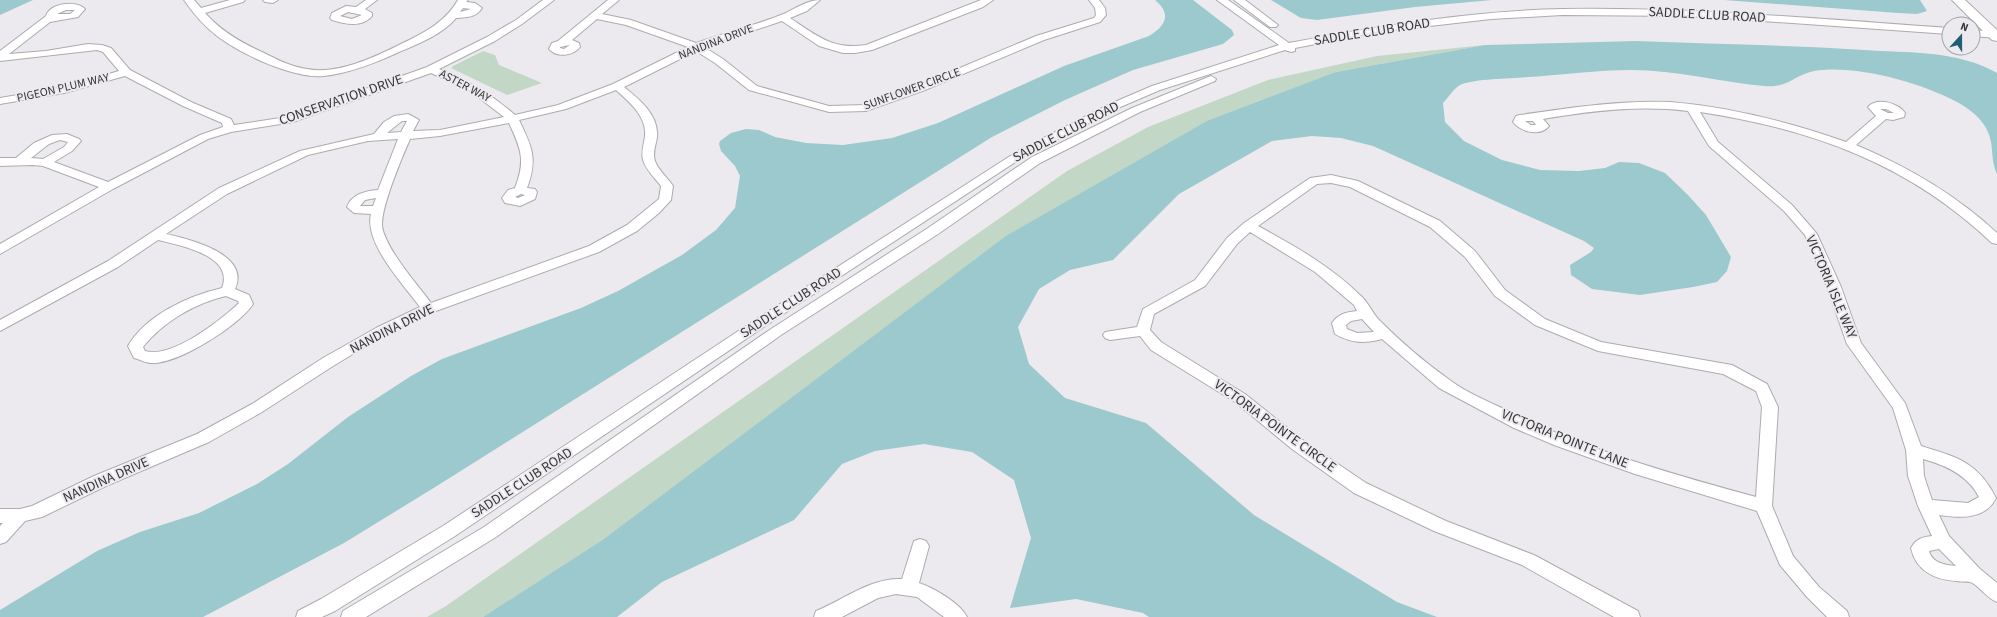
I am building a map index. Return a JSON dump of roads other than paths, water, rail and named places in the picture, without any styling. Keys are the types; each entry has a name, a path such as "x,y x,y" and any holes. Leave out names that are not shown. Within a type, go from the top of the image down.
{"main road":[{"path":"1958,0 1996,34"},
{"path":"1972,0 1996,34"}],"street":[{"path":"189,0 198,12 225,37 264,57 308,73 320,74 341,70 392,52 429,34 448,21 452,15 462,2 477,8 469,14 452,15"},
{"path":"198,12 240,0"},
{"path":"268,0 273,0"},
{"path":"358,10 372,0"},
{"name":"CONSERVATION DRIVE","path":"0,250 109,186 204,137 229,129 290,120 431,69 491,39 549,0"},
{"path":"563,42 614,0"},
{"name":"NANDINA DRIVE","path":"0,326 113,264 223,192 266,170 310,152 335,144 378,137 475,127 562,107 617,86 696,47 724,36 783,18 804,9 814,0"},
{"path":"783,18 830,48 854,52 876,46 980,5 988,0"},
{"name":"SUNFLOWER CIRCLE","path":"596,16 628,22 696,47 719,61 753,88 829,109 866,108 921,88 1040,38 1097,20 1101,15 1100,8 1094,0"},
{"path":"1222,0 1298,48"},
{"path":"1239,0 1298,48"},
{"name":"SADDLE CLUB ROAD","path":"305,617 328,605 449,531 760,323 1022,153 1114,106 1156,88 1298,48 1377,29 1431,22 1562,12 1690,13 1941,30"},
{"path":"0,57 42,22 52,17"},
{"name":"SADDLE CLUB ROAD","path":"350,617 490,532 776,332 933,231 1036,160 1085,134 1167,96 1228,73 1298,48 1475,25 1603,18 1766,24 1941,37"},
{"path":"1981,33 1996,34"},
{"path":"1981,38 1996,34"},
{"path":"0,57 18,58 88,47 98,47 107,50 126,72 187,104 227,121 229,129"},
{"name":"ASTER WAY","path":"431,69 473,88 495,102 513,119 526,147 527,172 520,190"},
{"name":"PIGEON PLUM WAY","path":"0,101 22,99 65,90 126,72"},
{"name":"NANDINA DRIVE","path":"0,516 20,516 36,512 100,481 203,438 256,408 328,362 374,335 428,309 594,249 632,228 665,200 667,186 649,162 647,151 651,132 646,114 617,86"},
{"path":"1533,117 1577,110 1618,106 1654,105 1692,108 1755,117 1816,134 1848,146 1910,175 1961,208 1997,240"},
{"name":"VICTORIA ISLE WAY","path":"1692,108 1713,144 1788,208 1811,234 1834,287 1854,344 1900,407 1914,450 1916,476 1926,506 1943,541 1974,574 1997,594"},
{"path":"1848,146 1884,115"},
{"path":"378,137 391,122 398,118 414,120 405,135 378,209 376,226 384,245 428,309"},
{"path":"20,161 51,138 62,136 75,141 68,149 45,163"},
{"path":"0,162 20,161 45,163 109,186"},
{"path":"1110,335 1143,332 1148,312 1200,283 1232,241 1249,226 1314,182 1331,179 1354,184 1435,224 1470,254 1500,293 1540,322 1598,346 1727,369 1762,388 1770,407 1764,506 1786,560 1813,592 1840,617"},
{"path":"378,209 357,210 353,207 353,204 359,199 384,193"},
{"name":"VICTORIA POINTE LANE","path":"1249,226 1300,254 1332,278 1360,302 1366,314 1384,334 1443,383 1518,423 1603,457 1682,483 1764,506"},
{"path":"156,236 195,245 208,251 222,260 230,274 231,284 227,291 205,297 179,311 142,335 135,346 139,354 151,358 170,354 186,347 237,315 246,304 244,298 227,291"},
{"path":"1366,314 1347,317 1339,323 1340,331 1351,338 1367,339 1384,334"},
{"path":"760,323 776,332"},
{"name":"VICTORIA POINTE CIRCLE","path":"1143,332 1156,346 1240,398 1298,445 1360,488 1440,526 1528,560 1631,617"},
{"path":"1914,450 1950,461 1966,469 1985,489 1988,498 1985,505 1974,509 1958,510 1926,506"},
{"path":"0,537 20,516"},
{"path":"1943,541 1925,544 1920,548 1920,554 1925,561 1935,569 1947,573 1958,575 1974,574"},
{"path":"909,587 920,546"},
{"path":"823,617 887,586 909,587 924,592 958,617"},
{"path":"1813,592 1825,617"}],"water":[{"path":"0,0 33,0 0,15"},
{"path":"1155,0 1193,0 1232,30 1234,35 1223,44 1133,70 1065,100 992,137 344,543 203,617 0,617 0,610 97,551 140,532 199,513 257,484 288,464 348,417 411,376 442,359 581,308 618,291 682,255 716,230 735,208 740,176 735,166 721,151 719,144 720,141 731,133 746,129 759,130 775,137 806,143 843,145 892,138 938,123 1064,66 1149,36 1160,28 1165,20 1164,10"},
{"path":"1271,0 1492,0 1415,7 1317,20 1301,18"},
{"path":"1724,0 1920,0 1927,11 1917,14 1898,13"},
{"path":"1636,41 1807,47 1915,53 1949,56 1966,60 1997,73 1997,174 1989,134 1981,121 1970,110 1955,101 1923,87 1867,72 1848,70 1814,71 1801,75 1786,83 1773,86 1747,84 1665,72 1631,70 1475,81 1458,86 1443,103 1445,122 1464,141 1502,160 1540,170 1579,171 1605,168 1619,162 1639,163 1665,173 1706,215 1731,257 1727,271 1717,282 1640,295 1592,289 1571,275 1570,265 1591,252 1594,248 1584,241 1373,146 1341,138 1312,136 1272,141 1179,194 1113,260 1070,270 1039,289 1018,327 1029,364 1065,398 1146,423 1254,515 1397,602 1437,617 1149,617 1143,613 1076,599 1010,608 1031,538 1014,480 972,452 924,444 875,451 842,464 794,520 662,582 617,617 483,617 604,539 1006,236 1207,121 1336,72 1485,45"}]}
